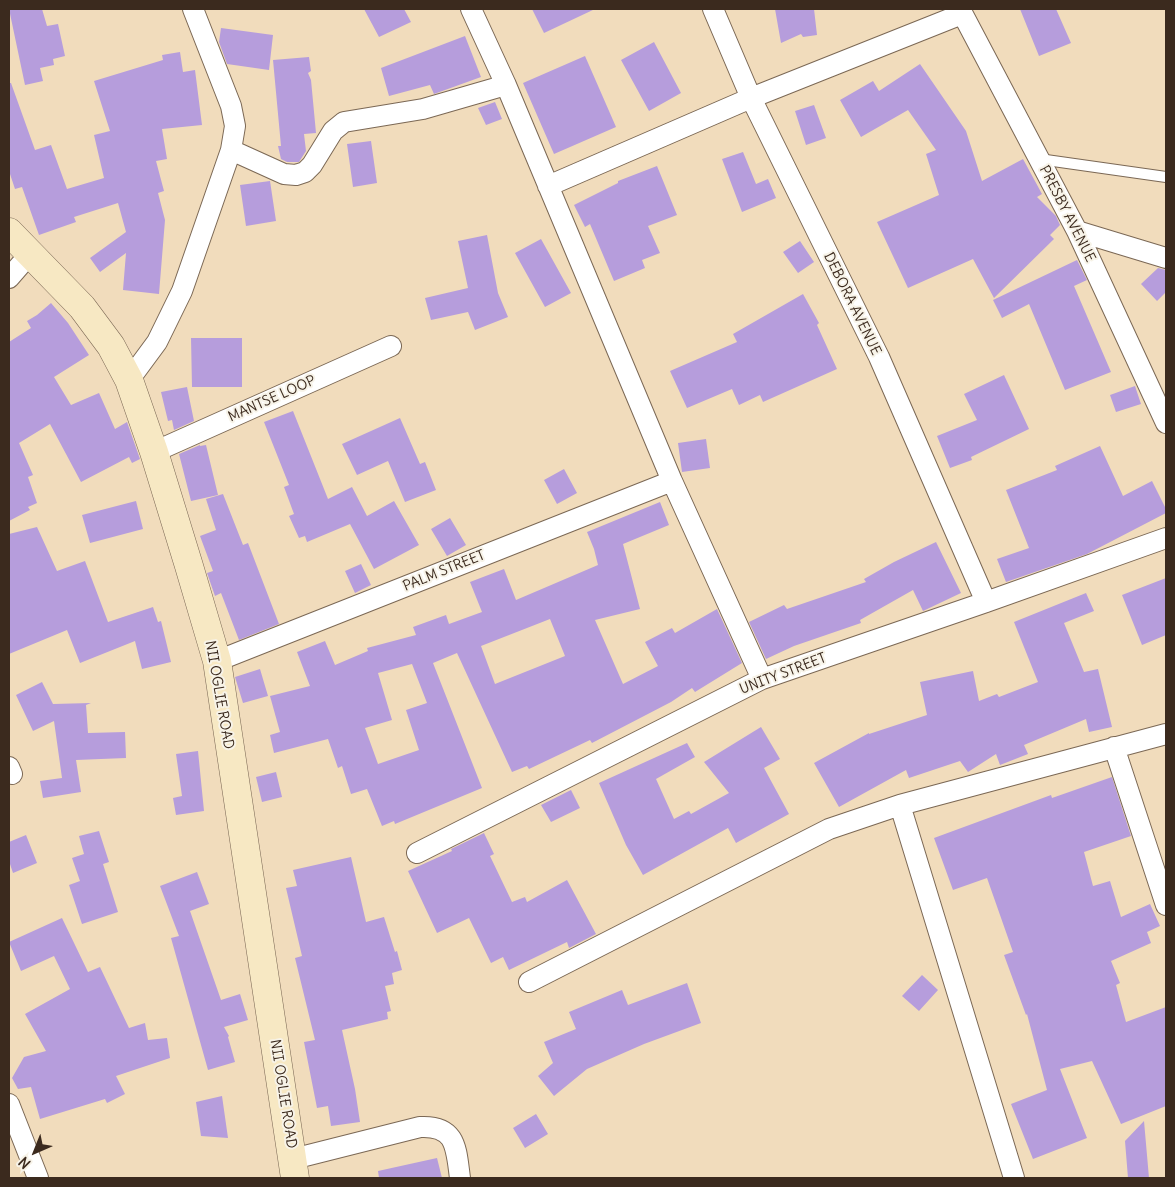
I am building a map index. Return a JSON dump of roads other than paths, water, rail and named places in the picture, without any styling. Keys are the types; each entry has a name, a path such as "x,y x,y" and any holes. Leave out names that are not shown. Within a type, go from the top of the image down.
{"street":[{"path":"128,380 157,342 182,291 231,150 235,126 231,106 193,9"},
{"path":"471,9 506,86 672,481 762,679"},
{"name":"DEBORA AVENUE","path":"713,9 751,98 879,358 986,602"},
{"path":"548,186 751,98 961,12"},
{"name":"PRESBY AVENUE","path":"961,12 1077,231 1166,423"},
{"path":"231,150 284,174 296,175 305,172 312,165 333,130 344,122 423,109 506,86"},
{"path":"1077,231 1166,258"},
{"name":"NII OGLIE ROAD","path":"9,232 82,307 111,346 128,380 154,452 216,661 294,1168"},
{"path":"9,278 29,254"},
{"name":"MANTSE LOOP","path":"154,452 391,346"},
{"name":"PALM STREET","path":"216,661 672,481"},
{"name":"UNITY STREET","path":"417,853 762,679 1166,538"},
{"path":"530,982 829,829 900,805 1166,734"},
{"path":"1114,747 1166,905"},
{"path":"900,805 1014,1178"},
{"path":"9,1104 38,1178"},
{"path":"294,1168 420,1127 432,1127 443,1129 450,1138 456,1150 460,1178"}],"lane":[{"path":"1039,160 1166,177"}]}
